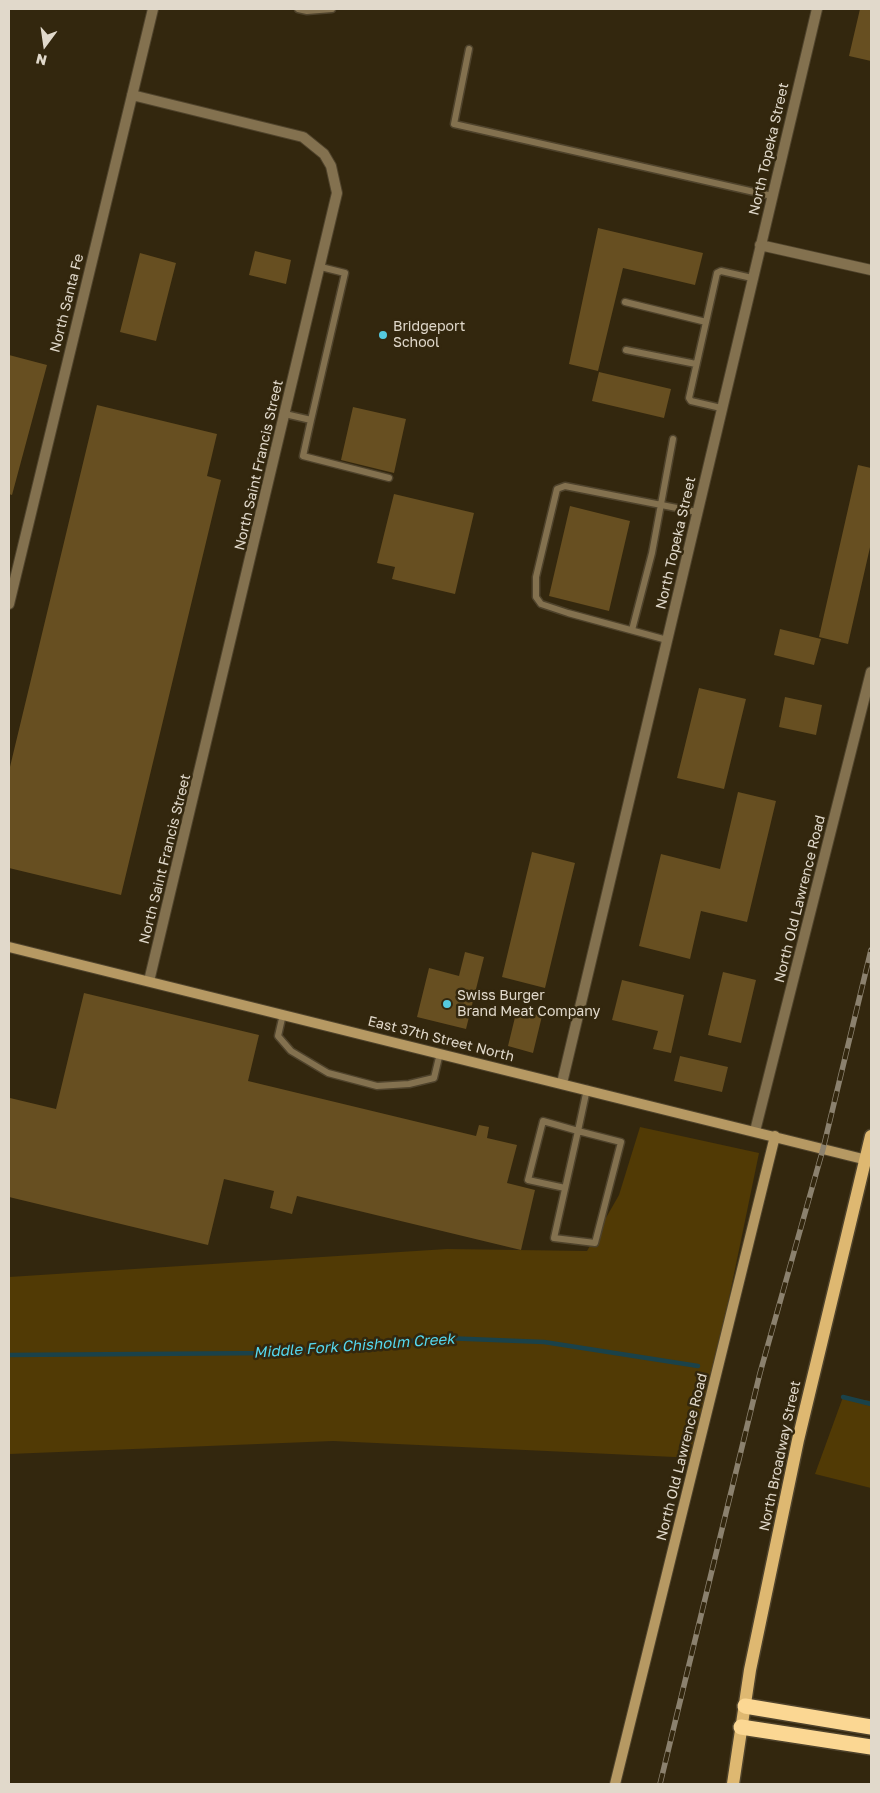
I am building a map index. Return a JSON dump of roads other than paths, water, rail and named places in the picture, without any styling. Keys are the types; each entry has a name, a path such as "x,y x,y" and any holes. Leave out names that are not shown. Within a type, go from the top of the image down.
{"highway":[{"path":"745,1706 871,1727"},
{"path":"741,1727 871,1748"}],"main road":[{"name":"East 37th Street North","path":"9,947 868,1160"},
{"name":"North Old Lawrence Road","path":"615,1784 775,1136"},
{"name":"North Broadway Street","path":"732,1784 745,1706 798,1440 868,1160 871,1136"}],"street":[{"name":"North Santa Fe","path":"9,604 153,9"},
{"name":"North Topeka Street","path":"562,1083 817,9"},
{"name":"North Saint Francis Street","path":"132,95 303,138 314,144 331,166 337,193 149,982"},
{"path":"760,245 871,270"},
{"name":"North Old Lawrence Road","path":"755,1131 871,672"}],"lane":[{"path":"298,9 307,11 332,9"},
{"path":"469,49 454,124 772,196"},
{"path":"320,267 345,273 303,456 389,478"},
{"path":"722,408 690,400 696,364 718,272 752,278"},
{"path":"625,302 706,322"},
{"path":"626,350 696,364"},
{"path":"285,414 311,420"},
{"path":"632,630 652,553 659,503 673,439"},
{"path":"667,640 568,614 541,604 536,597 536,577 557,490 565,486 697,512"},
{"path":"283,1014 278,1036 291,1051 328,1073 378,1086 409,1084 434,1078 440,1053"},
{"path":"564,1188 528,1180 543,1121 578,1131 621,1142 595,1243 554,1238 564,1188 578,1131 587,1089"}],"waterway":[{"name":"Middle Fork Chisholm Creek","path":"9,1355 272,1353 444,1338 544,1342 698,1366"},
{"name":"Middle Fork Chisholm Creek","path":"843,1397 871,1404"}],"railway":[{"path":"660,1784 760,1373 823,1149 871,950"}],"place":[{"name":"Bridgeport School","path":"383,335"},
{"name":"Swiss Burger Brand Meat Company","path":"447,1004"}]}
